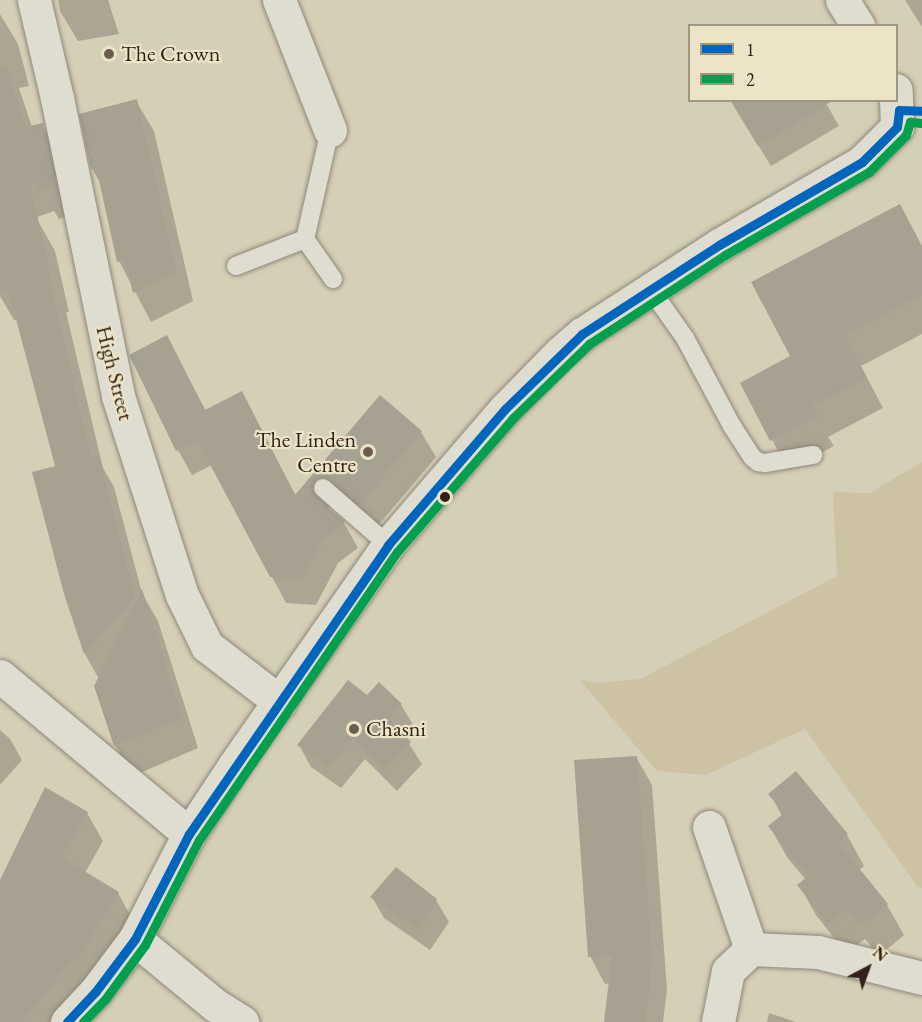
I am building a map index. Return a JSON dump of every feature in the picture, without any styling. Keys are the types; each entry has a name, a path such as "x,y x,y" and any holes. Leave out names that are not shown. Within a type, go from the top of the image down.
{"street":[{"name":"High Street","path":"34,0 57,98 118,396 182,595 207,646 280,702"},
{"path":"279,0 330,130"},
{"path":"842,0 857,24"},
{"path":"67,1022 96,991 135,939 189,834 388,545 498,417 560,352 582,334 719,245 862,162 897,127 906,104"},
{"path":"0,676 158,811 189,834"},
{"path":"709,827 751,949"},
{"path":"135,939 214,1005 242,1022"},
{"path":"718,1022 728,971 751,949 818,952 922,978"}],"lane":[{"path":"330,130 305,239 333,279"},
{"path":"236,266 305,239"},
{"path":"651,290 685,339 732,426 752,457 758,462 765,463 813,455"},
{"path":"323,488 388,545"}],"shaded area":[{"path":"922,462 922,888 917,886 805,729 706,775 657,771 579,679 596,683 640,679 837,576 833,492 870,493"}],"building":[{"path":"6,67 26,127 43,123 55,183 40,190 35,181 30,183 52,282 50,282 91,457 98,455 135,596 84,654 64,594 32,472 55,466 8,289 0,290 0,68"},
{"path":"137,99 176,271 133,293 125,260 117,262 96,167 91,169 79,114"},
{"path":"731,102 831,102 758,146"},
{"path":"900,204 922,246 922,295 845,335 867,378 812,406 818,416 770,441 740,383 790,356 751,282"},
{"path":"167,335 205,410 242,391 295,495 380,395 422,431 359,505 330,479 320,477 314,481 312,486 315,496 345,522 324,538 301,580 270,577 197,440 176,451 129,355"},
{"path":"142,589 182,718 114,746 94,686"},
{"name":"Chasni","path":"348,680 367,695 379,682 402,704 389,718 411,742 384,771 352,739 328,767 297,745"},
{"path":"637,756 652,961 645,1022 604,1022 612,955 588,957 574,760"},
{"path":"796,771 848,834 838,842 888,904 861,926 846,909 828,924 797,885 808,876 768,826 784,813 768,794"},
{"path":"45,787 88,812 61,857 119,892 76,962 73,959 22,1022 0,1022 0,880"},
{"path":"396,867 437,899 418,930 370,897"}],"transit line":[{"name":"1","path":"67,1022 96,991 135,939 189,834 388,545 505,409 582,334 719,245 862,162 897,127 899,110 922,111"},
{"name":"2","path":"83,1022 106,998 145,945 199,840 397,552 514,417 589,344 725,255 869,172 906,135 910,122 921,123"}],"place":[{"name":"The Crown","path":"109,54"},
{"name":"The Linden Centre","path":"368,452"},
{"name":"Chasni","path":"354,729"}]}
